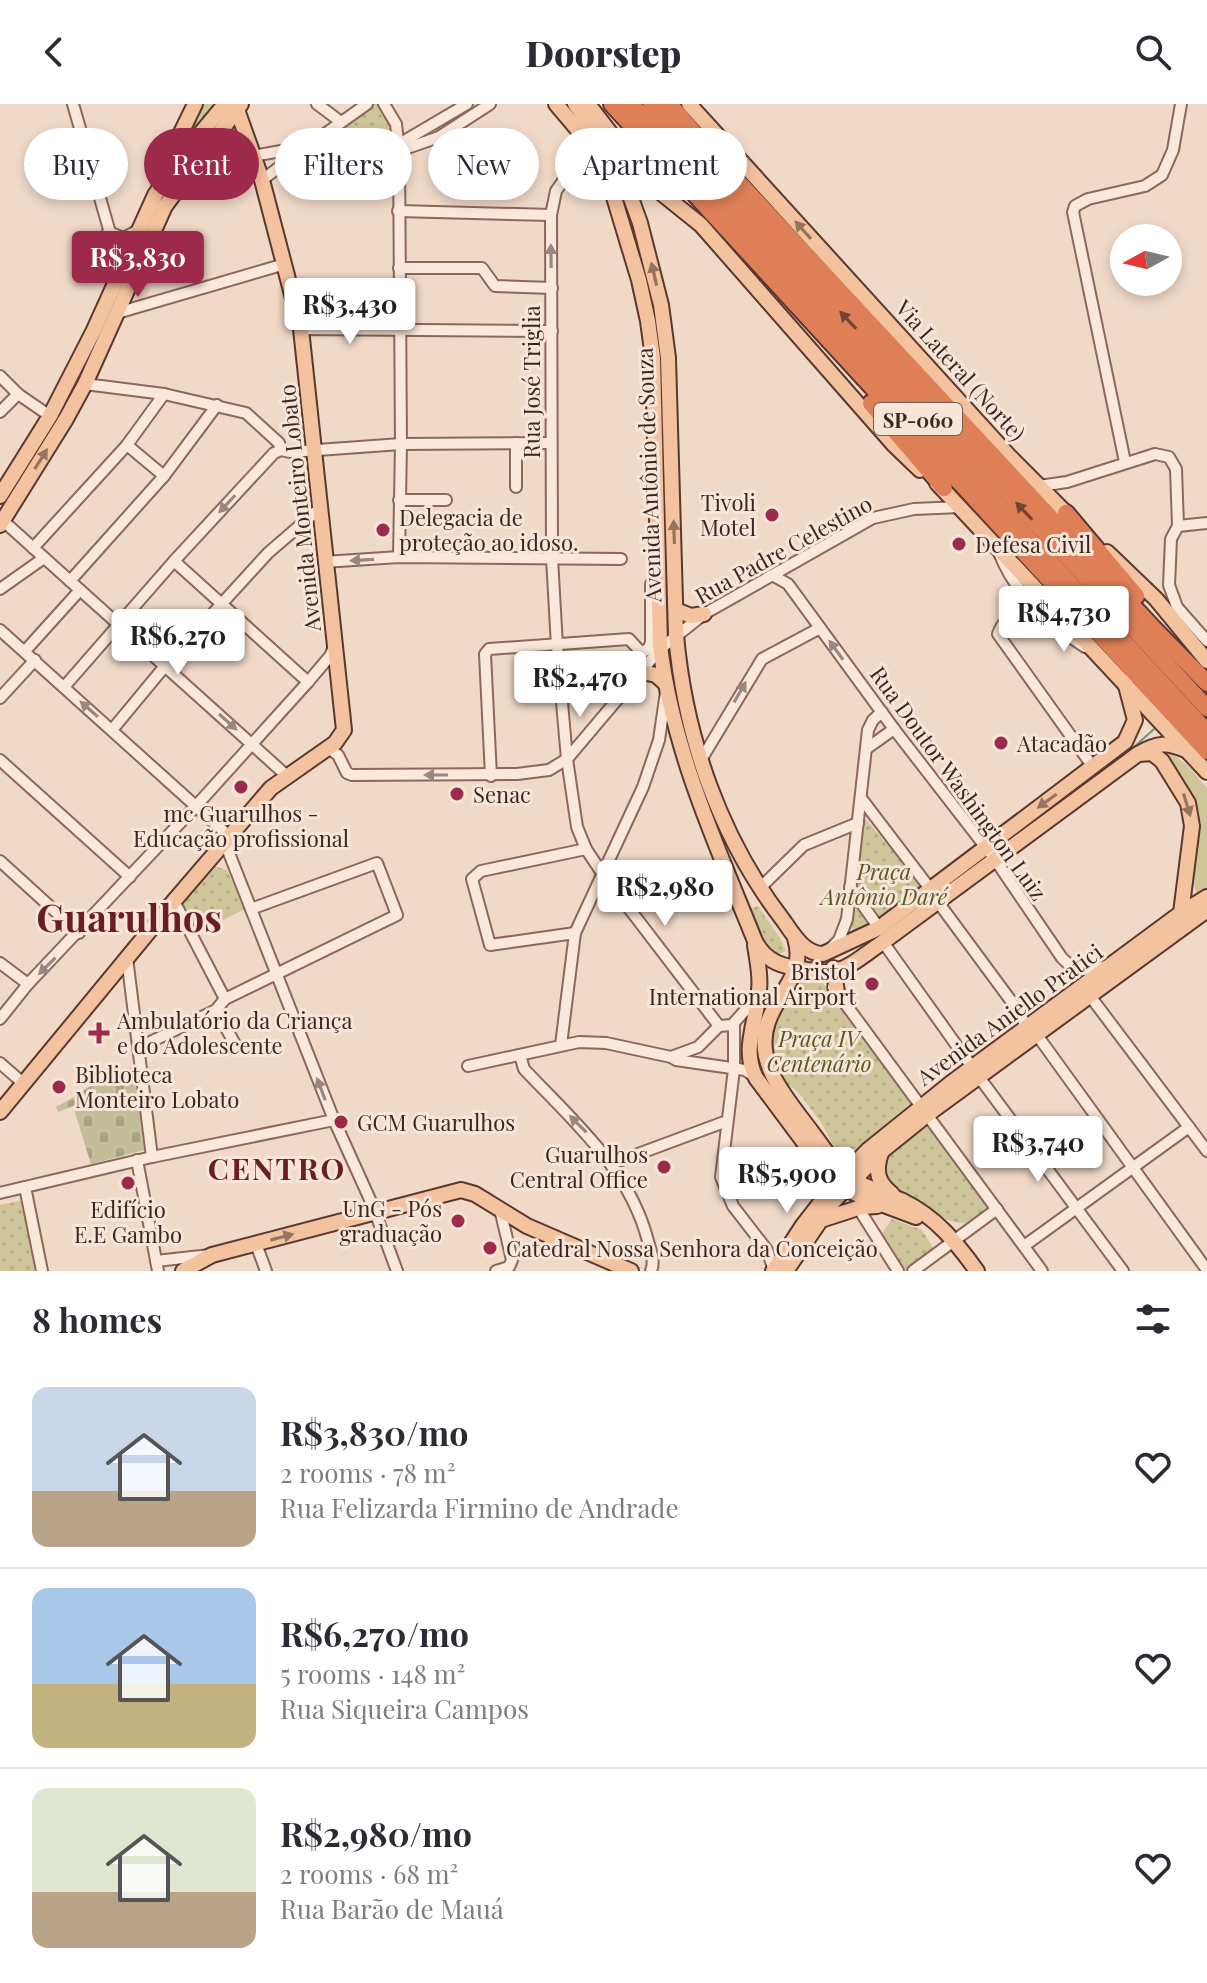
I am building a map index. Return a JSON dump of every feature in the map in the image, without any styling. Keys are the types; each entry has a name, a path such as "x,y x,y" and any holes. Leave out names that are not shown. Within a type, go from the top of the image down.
{"highway":[{"name":"SP-060","path":"651,104 1207,708"},
{"name":"SP-060","path":"669,104 1153,628 1207,695"},
{"name":"SP-060","path":"620,106 822,334 1207,751"},
{"name":"SP-060","path":"620,106 696,178 1207,732"},
{"path":"822,334 827,352 944,488"},
{"path":"1063,510 1205,663"},
{"name":"SP-060","path":"1153,628 1205,663"}],"main road":[{"path":"183,128 195,104"},
{"name":"Avenida Antônio de Souza","path":"556,104 581,128"},
{"name":"Avenida Antônio de Souza","path":"575,104 587,128"},
{"path":"588,104 655,188 701,225 894,445 944,488 1207,772"},
{"name":"Via Lateral (Norte)","path":"689,104 1039,486 1156,599 1205,663"},
{"path":"212,128 235,106"},
{"path":"220,128 235,106"},
{"name":"Avenida Monteiro Lobato","path":"235,106 243,128"},
{"name":"Avenida Monteiro Lobato","path":"259,172 301,329 344,725 339,739 328,748"},
{"path":"1,521 85,384 118,276 153,200"},
{"path":"0,496 100,333 117,313 169,200"},
{"name":"Avenida Antônio de Souza","path":"616,200 639,280 651,346 660,649 665,688 690,779 755,941 765,956"},
{"name":"Avenida Antônio de Souza","path":"632,200 661,305 668,358 676,635 683,694 701,760 727,830 762,891 795,938 811,952"},
{"path":"66,419 61,415 61,410 100,333"},
{"path":"676,610 691,616 704,614"},
{"path":"642,672 656,675 665,688"},
{"path":"1077,789 1093,767 1125,742 1134,726 1135,712 1125,682"},
{"path":"837,992 835,979 838,970 1077,789 1159,743 1172,744 1188,751"},
{"path":"0,1112 271,788 328,748"},
{"path":"1138,754 1152,753 1162,761 1188,803 1192,826 1186,917 1207,919"},
{"path":"738,898 762,891"},
{"name":"Avenida Aniello Pratici","path":"1030,1024 1090,996 1207,897"},
{"name":"Avenida Aniello Pratici","path":"844,1182 875,1151 976,1072 1030,1024 1116,962 1186,917 1207,910"},
{"path":"811,952 827,953 881,935"},
{"path":"765,956 781,958 788,953 795,938"},
{"path":"795,938 799,955 796,969 767,1024 766,1053 777,1086 822,1146 844,1182 882,1205 920,1220 951,1242 967,1271"},
{"name":"Avenida Antônio de Souza","path":"755,941 759,994 749,1044 756,1078 844,1182"},
{"path":"827,953 830,964 838,970"},
{"path":"765,956 796,969 838,970"},
{"path":"822,1146 846,1156 875,1151 878,1177 883,1186 899,1199"},
{"path":"844,1182 899,1199 922,1211 938,1224 977,1271"},
{"path":"778,1271 824,1219 844,1182"},
{"path":"778,1271 784,1255 844,1182"},
{"path":"183,1271 212,1255 458,1190 475,1194 527,1226 631,1271"},
{"path":"824,1219 861,1207 882,1205"}],"street":[{"path":"73,104 118,276"},
{"path":"317,104 341,122"},
{"path":"333,128 367,104"},
{"path":"384,104 396,128"},
{"path":"412,140 467,104"},
{"path":"412,145 431,140 490,104"},
{"path":"1125,462 1073,212 1075,206 1088,199 1145,186 1162,175 1173,150 1181,104"},
{"path":"262,180 275,170"},
{"name":"Rua José Triglia","path":"555,196 551,215 552,558 561,645 567,759 577,827 586,849 602,873 719,1026"},
{"path":"398,200 399,557"},
{"path":"398,211 551,215"},
{"path":"108,232 124,238 138,230"},
{"path":"117,313 285,264"},
{"path":"399,268 482,268 495,286 552,288"},
{"path":"301,329 552,331"},
{"path":"0,376 18,394 50,416"},
{"path":"85,384 164,394 246,413 279,443 281,450"},
{"path":"0,412 18,394"},
{"path":"33,548 127,445 164,394"},
{"path":"70,581 164,476 217,405"},
{"path":"516,443 516,487"},
{"path":"64,687 274,453 281,450 294,452 401,444 551,443"},
{"path":"127,445 164,476"},
{"path":"1039,486 1067,482 1155,454 1163,454 1174,462 1178,526 1171,539 1169,573 1172,597 1205,663"},
{"path":"1063,510 1067,482"},
{"path":"399,500 446,500"},
{"name":"Rua Padre Celestino","path":"328,748 336,753 347,773 352,775 491,776 549,770 567,759 660,649 704,614 873,518 892,513 961,507"},
{"path":"112,730 165,666 281,539 319,509"},
{"path":"1,521 287,776"},
{"path":"1178,526 1207,523"},
{"path":"994,543 1017,588 1047,620 1104,659"},
{"path":"324,562 399,557 621,559"},
{"path":"0,589 44,558"},
{"path":"174,561 308,682"},
{"path":"788,566 788,584"},
{"name":"Rua Doutor Washington Luiz","path":"772,575 788,584 894,729 990,852 1066,963 1081,970 1116,962"},
{"path":"640,654 649,648 651,642 651,584"},
{"path":"1017,588 1017,615"},
{"path":"25,651 80,590"},
{"path":"1047,620 1032,613 1017,615 999,628 999,639 1093,767"},
{"path":"701,760 755,666 769,653 820,628"},
{"path":"0,630 229,836 227,848 276,975 397,1271"},
{"path":"491,776 485,654 493,648 625,638 635,643 642,672"},
{"path":"0,1019 28,984 79,933 308,682 330,656 335,643"},
{"path":"0,698 35,660"},
{"path":"561,1045 575,933 643,787 659,740 665,688"},
{"path":"827,953 839,940 844,927 866,749 871,724 882,712"},
{"path":"866,749 894,729"},
{"path":"659,740 663,736 677,735"},
{"path":"0,760 130,877"},
{"path":"549,770 565,780 571,790"},
{"path":"861,798 1030,1024 1207,1270"},
{"path":"762,891 804,845 858,823"},
{"path":"575,933 490,945 473,886 475,875 481,871 586,849"},
{"path":"209,859 226,860 235,868"},
{"path":"0,861 79,933"},
{"path":"138,1048 216,1010 225,999 397,915 377,863 251,909"},
{"path":"593,892 602,885 611,884"},
{"path":"850,887 976,1072 1123,1271"},
{"path":"174,901 225,999"},
{"path":"811,952 821,971 1042,1271"},
{"path":"127,958 152,1157"},
{"path":"0,963 28,984"},
{"path":"671,1057 690,1052 706,1041 719,1026 734,1024 759,994"},
{"path":"1090,996 1207,1151"},
{"path":"216,1010 236,1046"},
{"path":"734,1024 734,1069 721,1171 723,1184 733,1206 767,1250 778,1271"},
{"path":"706,1041 707,1055 716,1067"},
{"path":"468,1066 579,1042 606,1043 676,1060 745,1070 756,1078"},
{"path":"520,1055 524,1069 590,1137 625,1181 641,1216 654,1269"},
{"path":"0,1063 24,1084"},
{"path":"0,1193 137,1160 334,1120"},
{"path":"611,1164 727,1121"},
{"path":"1024,1246 1189,1127"},
{"path":"137,1160 157,1266 212,1255"},
{"path":"25,1187 42,1271"},
{"path":"496,1271 509,1267 512,1260 500,1208"},
{"path":"913,1271 997,1209"},
{"path":"862,1214 898,1271"},
{"path":"938,1224 955,1228 973,1227"},
{"path":"256,1244 266,1271"},
{"path":"767,1250 784,1255"}],"green space":[{"path":"203,104 222,104 233,128 191,128"},
{"path":"373,104 380,104 393,128 339,128"},
{"path":"1158,752 1180,759 1207,788 1207,891 1197,895 1194,877 1198,828 1195,809 1187,792"},
{"name":"Praça Antônio Daré","path":"863,816 925,888 886,916 857,931 850,928"},
{"path":"214,866 227,870 245,909 195,934 178,902"},
{"path":"758,906 786,951 774,956 766,952 750,909"},
{"name":"Praça IV Centenário","path":"803,980 823,983 910,1103 852,1150 842,1152 837,1149 803,1098 783,1082 775,1070 772,1042 778,1012 793,988"},
{"path":"133,1067 144,1150 91,1164 73,1106 58,1112 56,1107 103,1079"},
{"path":"926,1121 988,1208 965,1223 936,1215 889,1188 881,1162 885,1154"},
{"path":"24,1200 37,1271 0,1271 0,1205"},
{"path":"892,1219 922,1230 933,1248 904,1271 882,1234"}],"waterway":[{"path":"1133,748 1154,729"}],"place":[{"name":"Tivoli Motel","path":"772,515"},
{"name":"Delegacia de proteção ao idoso.","path":"383,530"},
{"name":"Defesa Civil","path":"959,544"},
{"name":"Atacadão","path":"1001,743"},
{"name":"mc Guarulhos - Educação profissional","path":"241,787"},
{"name":"Senac","path":"457,794"},
{"name":"Bristol International Airport","path":"872,984"},
{"name":"Ambulatório da Criança e do Adolescente","path":"99,1033"},
{"name":"Biblioteca Monteiro Lobato","path":"59,1087"},
{"name":"GCM Guarulhos","path":"341,1122"},
{"name":"Guarulhos Central Office","path":"664,1167"},
{"name":"Edifício E.E Gambo","path":"128,1183"},
{"name":"UnG - Pós graduação","path":"458,1221"},
{"name":"Catedral Nossa Senhora da Conceição","path":"490,1248"}],"district":[{"name":"Guarulhos","path":"129,916"},
{"name":"CENTRO","path":"277,1168"}]}
